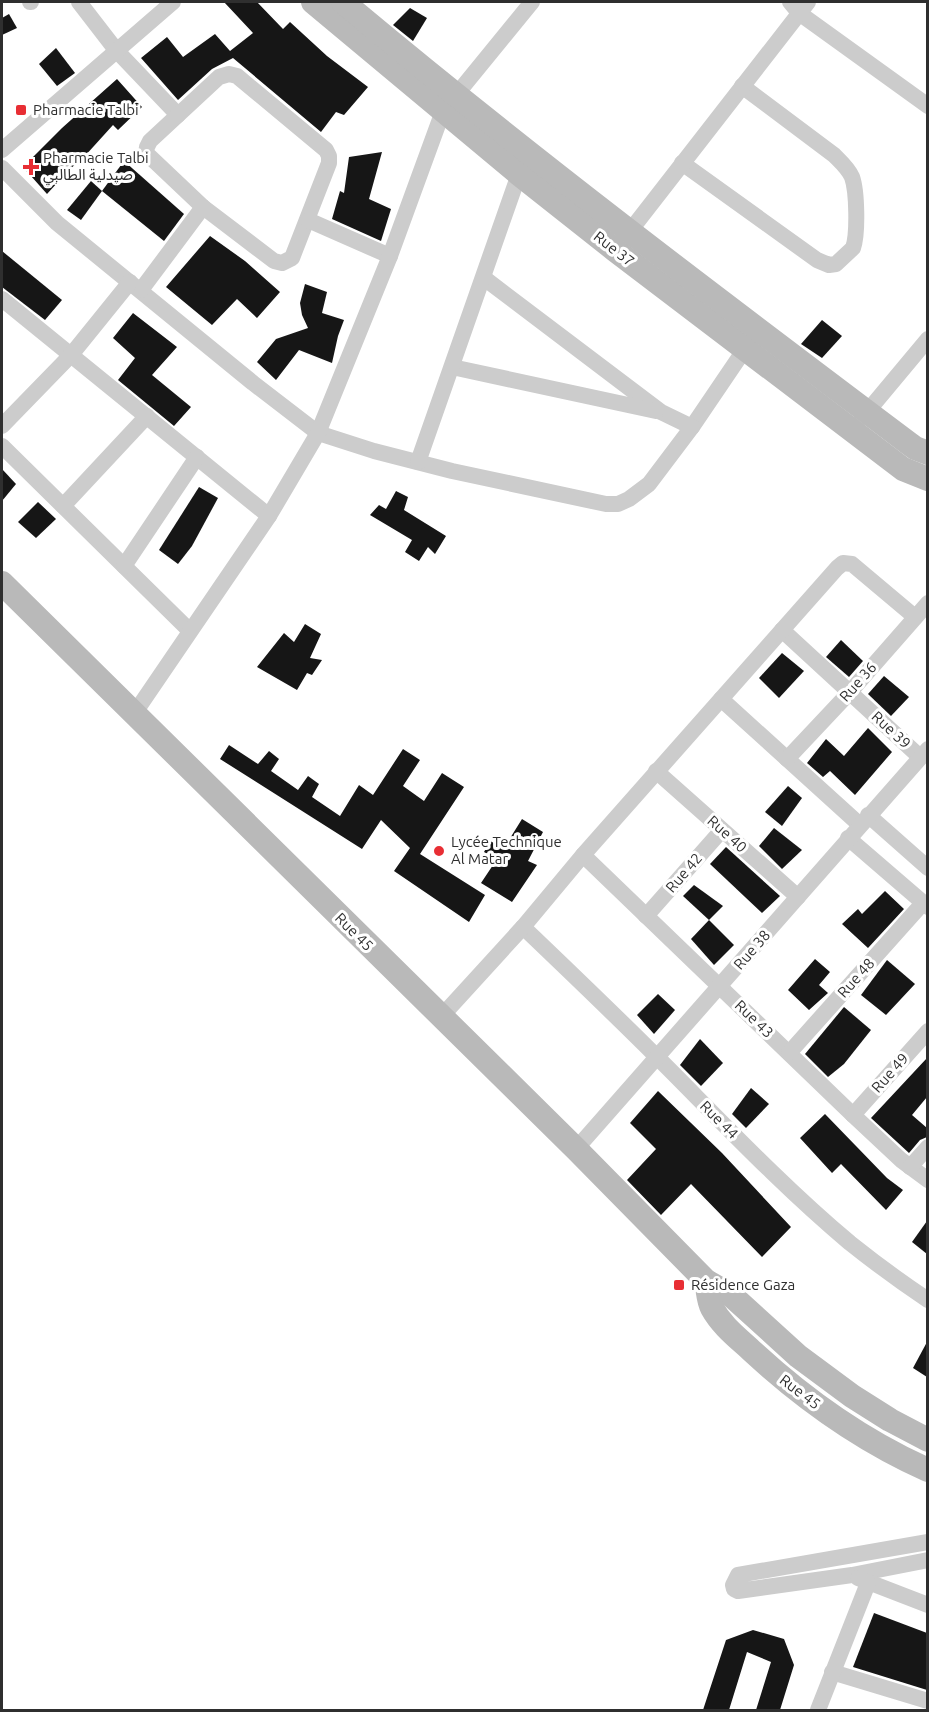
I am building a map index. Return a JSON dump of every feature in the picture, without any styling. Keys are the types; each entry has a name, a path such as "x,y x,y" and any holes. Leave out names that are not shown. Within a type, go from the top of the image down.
{"street":[{"path":"79,2 116,50 178,116"},
{"path":"2,150 173,2"},
{"name":"Rue 37","path":"313,2 449,103 622,241 752,339 867,412 915,448 927,453"},
{"name":"Rue 37","path":"343,2 449,103 519,174 622,241"},
{"path":"134,714 269,516 318,433 449,103 532,2"},
{"path":"622,241 742,86 799,5 927,106"},
{"path":"229,74 237,75 326,150 329,162 292,258 282,264 274,261 203,207 146,153 150,141 178,116 219,77 229,74"},
{"path":"682,164 817,260 829,265 836,264 853,248 855,201 852,178 845,166 834,155 742,86"},
{"path":"2,168 57,223 318,433 418,462 606,504 618,504 649,484 752,339"},
{"path":"418,462 519,174"},
{"path":"2,426 135,286 203,207"},
{"path":"308,220 390,256"},
{"path":"484,278 661,412"},
{"path":"2,299 269,516"},
{"name":"Rue 37","path":"752,339 851,430 903,469 927,479"},
{"path":"851,430 927,339"},
{"path":"452,367 661,412 692,426"},
{"path":"63,506 147,416"},
{"path":"2,446 190,632"},
{"path":"124,566 197,457"},
{"path":"441,1017 523,927 656,771 837,568 847,562 852,564 915,617"},
{"name":"Rue 45","path":"2,583 576,1149 706,1281 732,1296 798,1356 852,1396 927,1440"},
{"name":"Rue 36","path":"787,759 850,692 927,603"},
{"name":"Rue 39","path":"782,630 850,692 924,753"},
{"path":"721,699 787,759 927,868"},
{"name":"Rue 38","path":"576,1149 924,753"},
{"name":"Rue 40","path":"656,771 798,897"},
{"name":"Rue 42","path":"646,916 722,830"},
{"path":"848,838 925,905"},
{"name":"Rue 43","path":"583,855 853,1115 927,1180"},
{"name":"Rue 48","path":"789,1053 925,905"},
{"name":"Rue 44","path":"523,927 744,1145 849,1242 927,1300"},
{"name":"Rue 49","path":"853,1115 927,1030"},
{"path":"910,1167 927,1147"},
{"name":"Rue 45","path":"706,1281 711,1306 724,1326 778,1375 834,1417 901,1458 927,1470"},
{"path":"927,1542 738,1575 733,1585 738,1591 844,1576 927,1560"},
{"path":"834,1557 844,1576 927,1605"},
{"path":"818,1710 868,1583"},
{"path":"832,1672 927,1701"}],"building":[{"path":"224,2 257,2 283,29 290,22 327,56 368,87 344,115 336,112 321,132 233,58 212,69 178,100 141,58 167,37 183,57 215,34 230,51 253,33"},
{"path":"410,8 427,18 413,41 393,25"},
{"path":"9,14 17,28 2,35 2,18"},
{"path":"56,48 75,73 57,86 39,64"},
{"path":"117,79 142,107 118,130 113,125 47,194 23,167 62,128"},
{"path":"382,152 369,199 391,209 381,241 332,219 340,191 344,193 349,157"},
{"path":"124,161 184,214 164,241 102,191"},
{"path":"91,181 102,191 81,220 67,210"},
{"path":"210,236 245,261 280,292 257,318 237,299 212,325 166,287"},
{"path":"2,251 62,300 45,320 2,287"},
{"path":"305,284 327,292 322,313 344,320 332,363 299,350 276,380 257,362 276,339 308,328 300,303"},
{"path":"133,313 177,347 152,375 191,407 174,426 118,380 135,358 113,338"},
{"path":"822,320 842,336 822,358 801,344"},
{"path":"2,469 16,484 2,501"},
{"path":"199,487 218,498 192,546 178,564 159,550"},
{"path":"396,491 408,497 404,510 446,536 435,554 428,547 419,561 405,552 412,540 370,515 379,505 386,509"},
{"path":"38,502 56,519 36,538 18,522"},
{"path":"305,624 321,634 310,658 322,660 312,675 307,673 297,690 257,667 284,633 294,642"},
{"path":"841,640 863,661 849,677 826,657"},
{"path":"782,653 804,671 779,698 759,678"},
{"path":"884,676 909,697 891,716 868,694"},
{"path":"868,728 892,752 855,795 830,771 823,777 807,763 826,739 844,756"},
{"path":"229,745 258,764 269,751 279,759 271,771 298,790 308,776 319,784 312,797 340,816 359,785 373,795 403,749 420,760 403,786 424,801 442,773 464,787 420,854 485,895 469,922 394,871 410,848 381,820 362,849 220,759"},
{"path":"788,786 802,798 782,826 765,812"},
{"path":"522,819 543,832 528,861 537,865 512,902 481,883 497,859 484,852 490,841 504,848"},
{"path":"774,828 802,850 782,869 759,846"},
{"path":"726,847 780,896 762,913 710,864"},
{"path":"694,885 723,906 709,920 683,896"},
{"path":"885,891 904,909 868,948 842,924 858,909 862,914"},
{"path":"709,920 734,945 714,965 691,939"},
{"path":"815,959 830,972 819,985 828,993 809,1010 788,990"},
{"path":"887,960 915,984 886,1015 861,995"},
{"path":"658,994 675,1010 654,1034 637,1015"},
{"path":"844,1007 871,1030 844,1064 828,1077 805,1054"},
{"path":"700,1039 723,1063 701,1086 680,1065"},
{"path":"927,1058 927,1097 912,1115 927,1128 927,1137 920,1140 909,1153 871,1118"},
{"path":"751,1088 769,1104 746,1128 732,1114"},
{"path":"658,1091 722,1153 791,1227 762,1257 691,1184 661,1215 627,1180 656,1149 630,1123"},
{"path":"825,1114 887,1178 903,1190 886,1210 841,1164 832,1173 800,1138"},
{"path":"927,1221 927,1254 912,1242"},
{"path":"927,1342 927,1377 913,1368"},
{"path":"874,1613 927,1633 927,1690 853,1667"},
{"path":"753,1630 784,1639 794,1665 780,1710 756,1710 771,1662 747,1652 729,1710 703,1710 726,1640"}],"place":[{"name":"Pharmacie Talbi","path":"21,110"},
{"name":"Pharmacie Talbi صيدلية الطالبي","path":"31,167"},
{"name":"Lycée Technique Al Matar","path":"439,851"},
{"name":"Résidence Gaza","path":"679,1285"}]}
